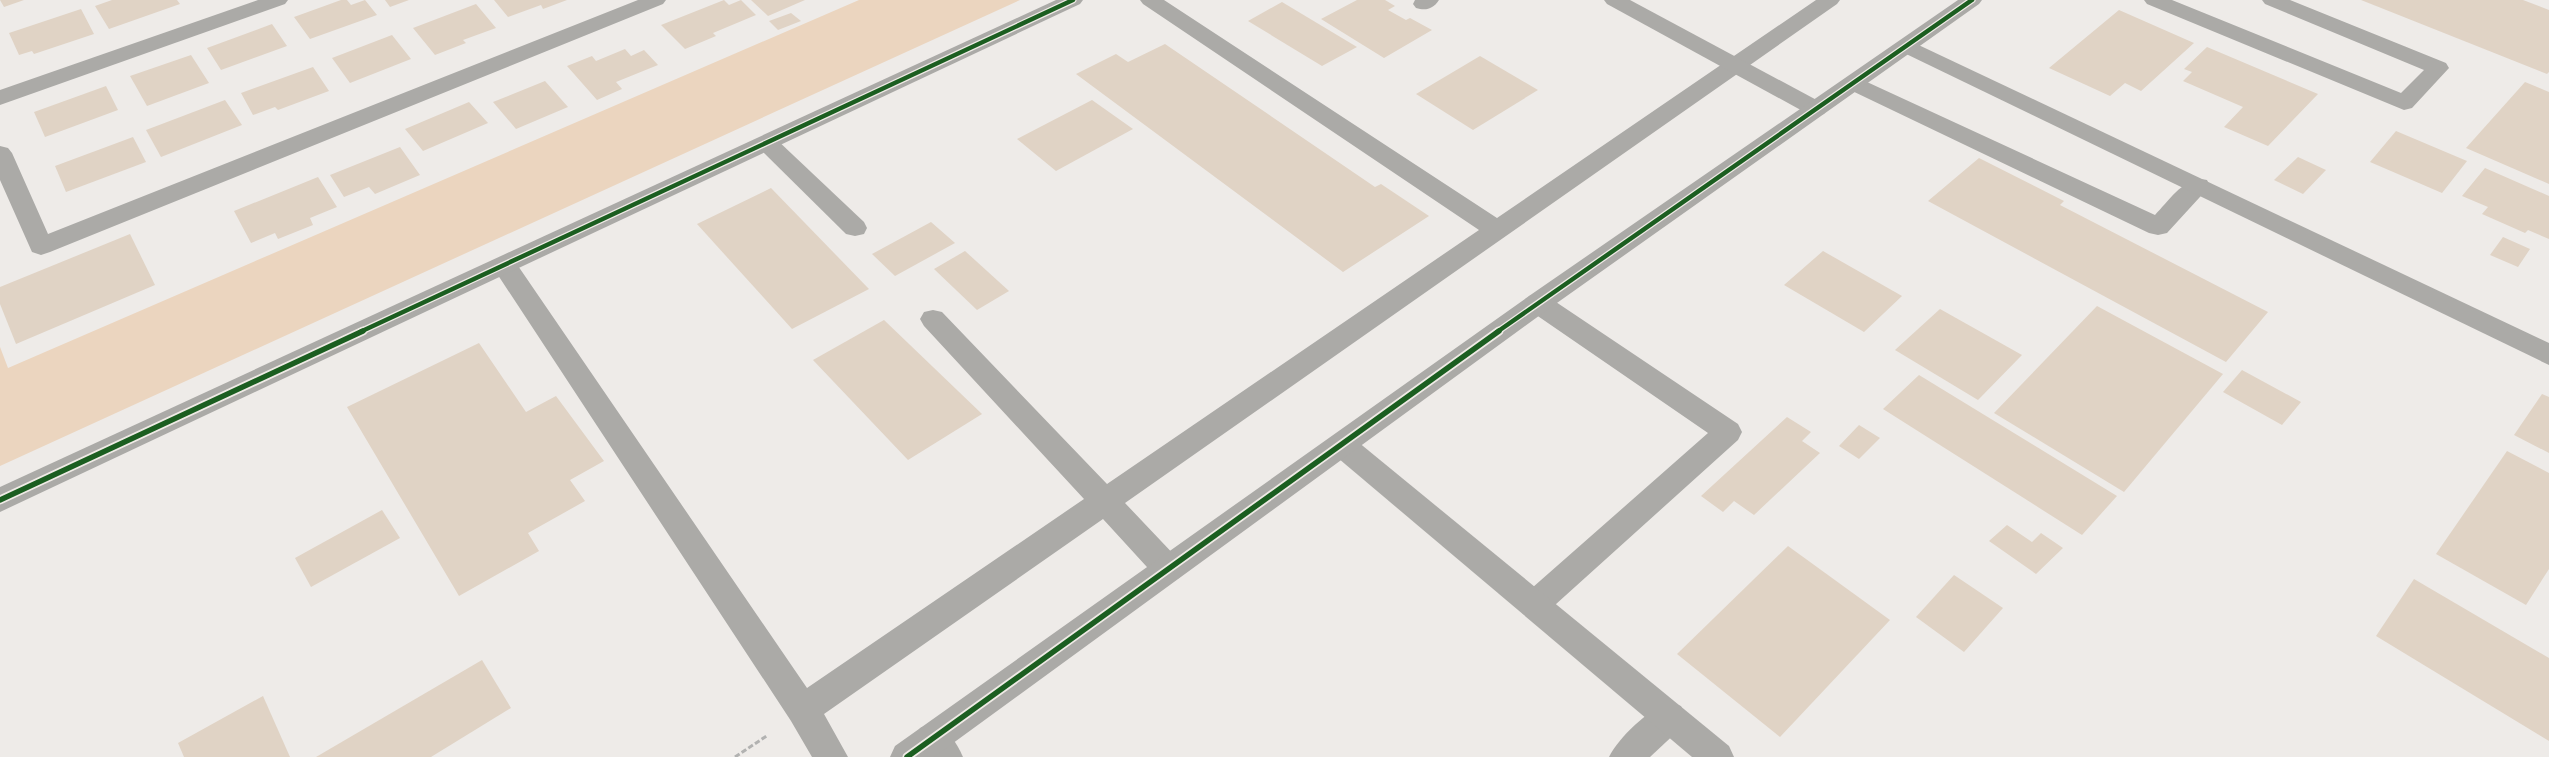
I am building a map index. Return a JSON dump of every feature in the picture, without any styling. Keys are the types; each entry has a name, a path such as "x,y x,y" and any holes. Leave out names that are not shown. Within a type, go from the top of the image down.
{"street":[{"path":"0,98 278,0"},
{"path":"0,500 1073,0"},
{"path":"1150,0 1497,230"},
{"path":"1617,0 1816,109"},
{"path":"928,751 1168,569 1538,303 1972,0"},
{"path":"2154,0 2404,103 2438,68 2272,0"},
{"path":"803,710 1735,65 1823,1"},
{"path":"0,153 41,246 641,3"},
{"path":"1908,46 2549,355"},
{"path":"1854,82 2158,227 2198,186"},
{"path":"767,143 854,228"},
{"path":"505,266 803,710 831,757"},
{"path":"1534,605 1728,432 1538,303"},
{"path":"933,318 1168,569"},
{"path":"1342,445 1718,757"},
{"path":"1626,757 1669,717"}],"shaded area":[{"path":"859,0 1020,0 0,466 0,347 8,368"}],"building":[{"path":"0,0 24,0 4,7"},
{"path":"112,0 177,0 180,4 109,29 95,6"},
{"path":"341,0 347,0 351,5 365,0 377,15 310,39 294,17"},
{"path":"385,0 409,0 390,7"},
{"path":"494,0 567,0 543,9 541,5 508,17"},
{"path":"724,0 729,5 741,0 756,15 713,33 716,36 685,49 661,25"},
{"path":"751,0 805,0 768,16"},
{"path":"1357,0 1385,0 1395,6 1388,10 1406,20 1410,18 1432,30 1384,58 1321,19"},
{"path":"2361,0 2523,0 2549,10 2549,72 2547,74"},
{"path":"1282,2 1357,47 1322,66 1248,21"},
{"path":"476,4 496,28 463,40 466,43 435,55 413,28"},
{"path":"81,9 94,34 34,54 32,51 19,55 9,33"},
{"path":"2119,10 2194,43 2141,91 2125,83 2110,96 2049,68"},
{"path":"791,13 801,21 778,30 769,21"},
{"path":"272,24 287,46 221,70 207,48"},
{"path":"392,35 411,59 350,83 332,58"},
{"path":"1165,44 1375,187 1381,184 1429,216 1343,272 1076,74 1116,54 1128,62"},
{"path":"2207,47 2318,94 2268,146 2224,127 2243,107 2183,81 2192,72 2184,69"},
{"path":"625,49 631,56 644,50 658,65 616,82 622,89 597,100 567,66 592,56 596,61"},
{"path":"191,55 209,83 147,106 130,76"},
{"path":"1480,56 1538,90 1473,130 1416,94"},
{"path":"313,67 329,91 278,110 275,107 253,115 241,93"},
{"path":"545,81 568,107 516,129 493,102"},
{"path":"2525,82 2549,92 2549,184 2466,148"},
{"path":"106,86 118,110 45,137 34,112"},
{"path":"225,100 242,125 161,157 146,130"},
{"path":"1092,100 1133,129 1056,171 1017,139"},
{"path":"469,102 488,123 423,151 405,129"},
{"path":"2396,131 2467,161 2442,193 2370,162"},
{"path":"133,137 146,162 66,192 55,166"},
{"path":"400,147 420,175 375,194 369,187 344,197 330,175"},
{"path":"2298,157 2326,170 2303,194 2274,180"},
{"path":"1979,158 2064,201 2060,205 2268,312 2226,362 1928,201"},
{"path":"2485,168 2549,196 2549,239 2528,230 2525,233 2482,214 2488,207 2462,196"},
{"path":"318,177 337,207 310,218 313,225 278,239 275,233 251,243 234,211"},
{"path":"771,188 869,289 792,329 697,224"},
{"path":"931,222 955,243 895,276 872,254"},
{"path":"130,234 155,285 16,344 0,304 0,287"},
{"path":"2503,237 2530,249 2518,267 2490,255"},
{"path":"965,251 1009,291 977,310 934,269"},
{"path":"1823,251 1902,296 1864,332 1784,285"},
{"path":"2097,306 2223,374 2124,492 1994,413"},
{"path":"1940,309 2022,355 1978,400 1895,350"},
{"path":"884,320 982,414 908,460 813,360"},
{"path":"479,343 526,412 556,396 604,461 570,480 585,501 528,533 539,551 459,596 347,407"},
{"path":"2242,370 2301,402 2282,425 2223,392"},
{"path":"1919,375 2117,496 2082,535 1883,409"},
{"path":"2542,394 2549,397 2549,453 2514,435"},
{"path":"1787,417 1811,432 1802,441 1820,453 1754,515 1734,501 1723,512 1701,496"},
{"path":"1859,425 1880,438 1859,459 1839,446"},
{"path":"2507,451 2549,473 2549,569 2526,605 2436,554"},
{"path":"382,510 400,538 311,587 295,558"},
{"path":"2007,525 2032,542 2041,533 2063,548 2036,574 1989,541"},
{"path":"1788,546 1890,620 1780,737 1677,654"},
{"path":"1954,575 2003,608 1964,652 1916,617"},
{"path":"2414,579 2549,658 2549,741 2376,636"},
{"path":"482,660 511,708 431,757 316,757"},
{"path":"263,696 290,757 184,757 178,743"}],"cycle path":[{"path":"0,500 1073,0"},
{"path":"907,757 1538,303 1972,0"}]}
